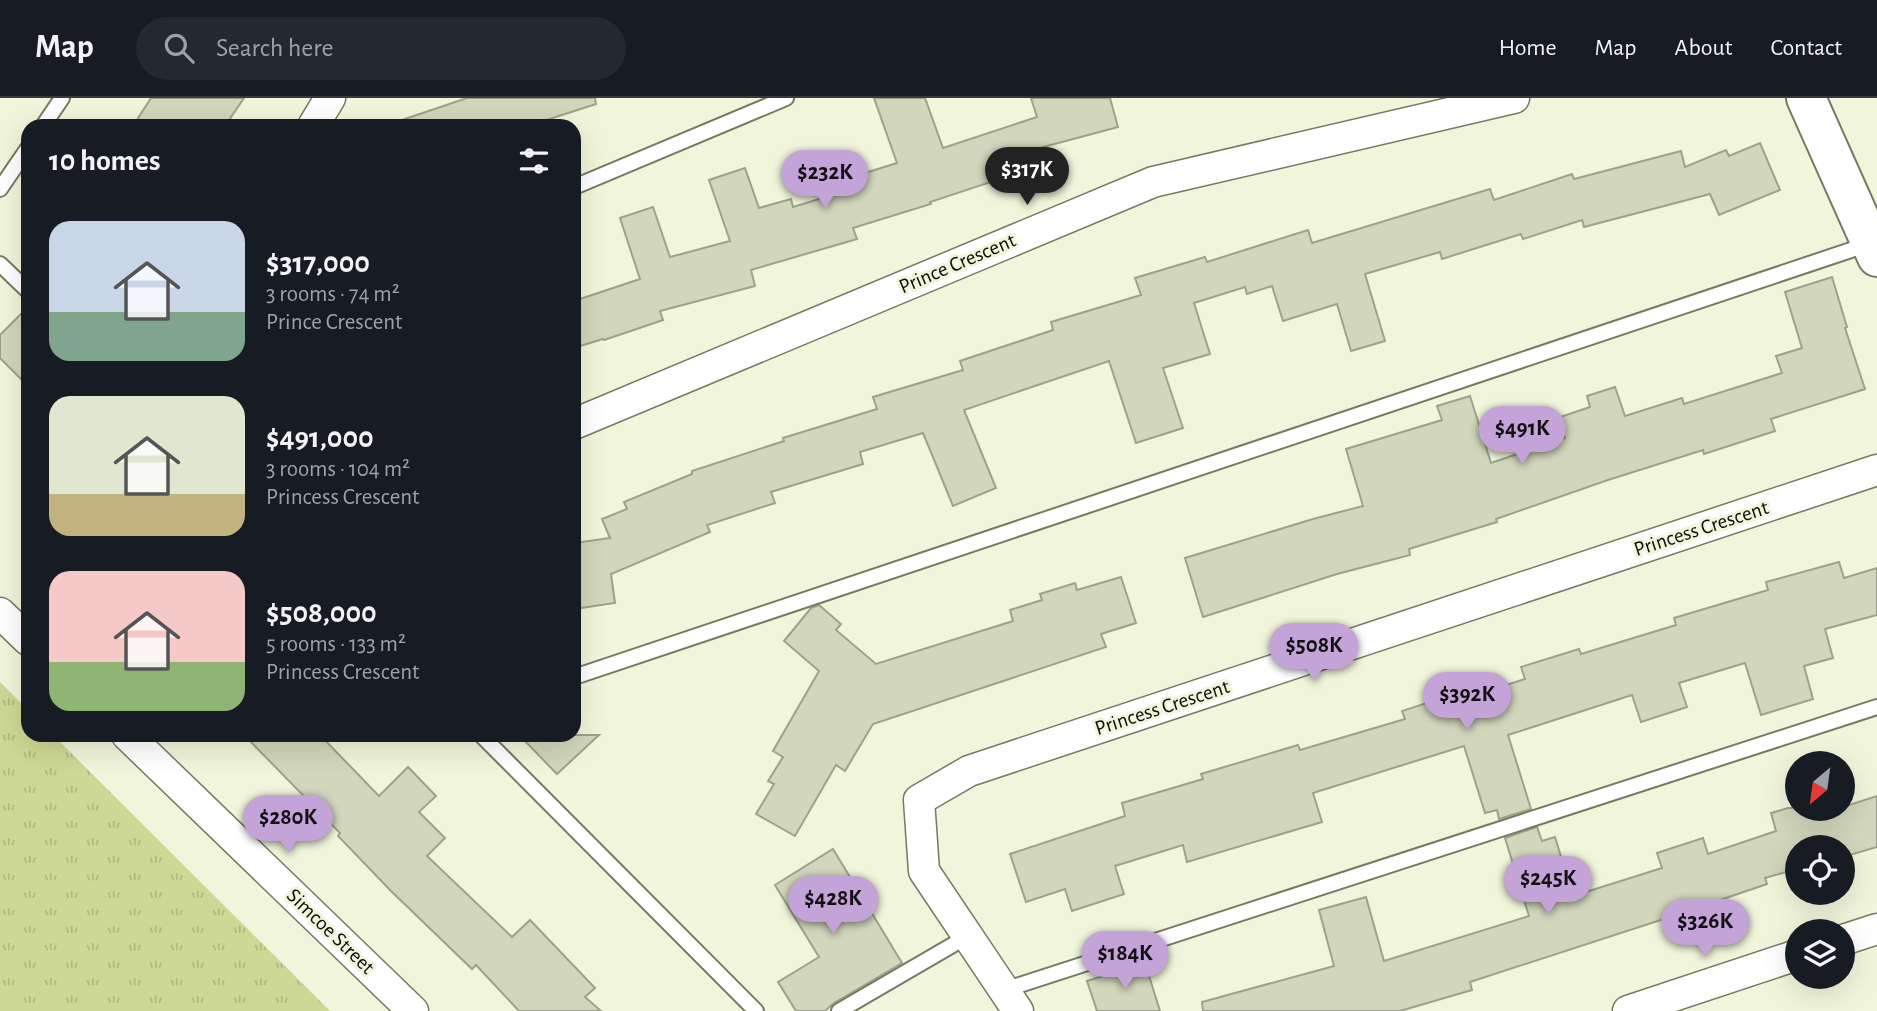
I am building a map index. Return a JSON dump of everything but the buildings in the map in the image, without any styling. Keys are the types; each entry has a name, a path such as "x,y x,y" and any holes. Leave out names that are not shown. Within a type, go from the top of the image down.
{"street":[{"path":"317,119 330,98"},
{"name":"Prince Crescent","path":"581,421 1153,182 1514,98"},
{"path":"1806,98 1875,248"},
{"name":"Princess Crescent","path":"1011,1001 923,871 919,800 969,771 1877,470"},
{"path":"0,613 21,633"},
{"name":"Simcoe Street","path":"134,742 414,1011"},
{"path":"1855,936 1877,929"},
{"path":"1628,1011 1785,959"}],"lane":[{"path":"48,119 62,98"},
{"path":"581,184 786,98"},
{"path":"0,189 21,158"},
{"path":"581,675 1875,248"},
{"path":"0,264 21,284"},
{"path":"1011,1001 1877,707"},
{"path":"488,742 755,1011"},
{"path":"839,1011 968,936"}],"green space":[{"path":"0,682 21,703 21,742 60,742 330,1011 0,1011"}]}
